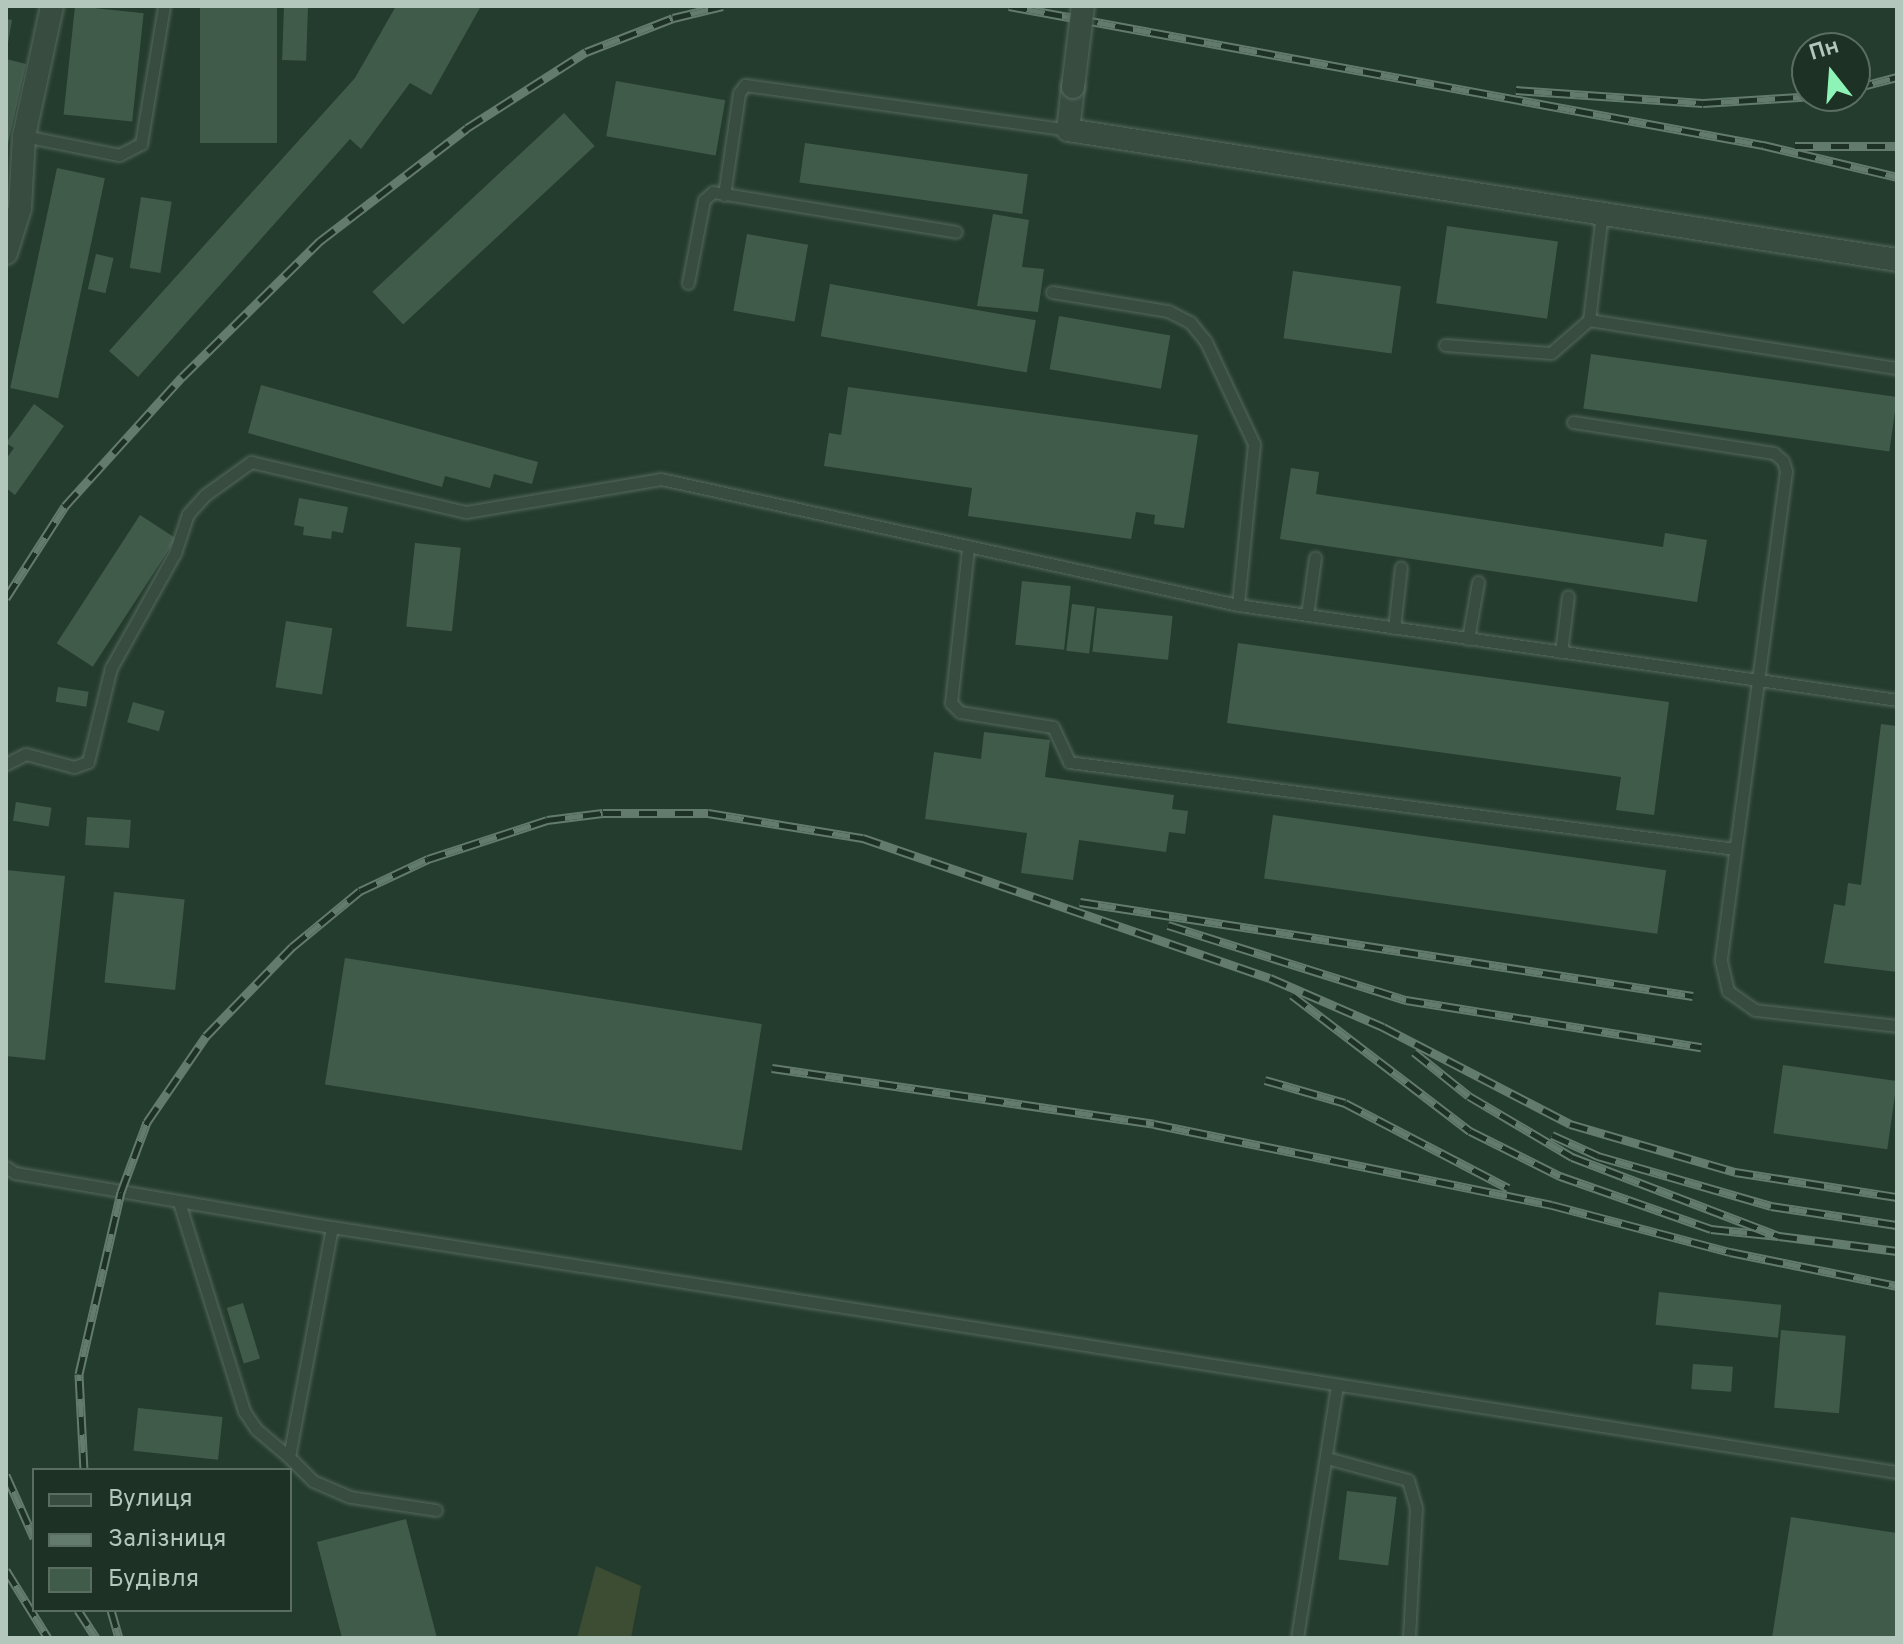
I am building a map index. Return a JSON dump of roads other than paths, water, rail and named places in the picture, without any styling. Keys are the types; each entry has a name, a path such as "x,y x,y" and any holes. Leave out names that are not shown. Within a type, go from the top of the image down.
{"street":[{"path":"6,253 20,208 24,136 52,6"},
{"path":"1083,6 1068,130 1897,260"}],"lane":[{"path":"24,136 119,155 141,144 164,6"},
{"path":"724,195 739,93 745,85 1068,130"},
{"path":"688,283 704,200 713,192 956,232"},
{"path":"1445,345 1551,353 1589,320 1602,214"},
{"path":"1052,292 1168,311 1190,322 1206,342 1254,444 1238,605"},
{"path":"1589,320 1897,368"},
{"path":"1573,422 1774,453 1783,461 1786,471 1721,961 1728,991 1755,1010 1897,1026"},
{"path":"6,764 26,754 74,767 88,762 111,668 175,553 188,514 205,495 251,462 466,512 661,479 968,549 1238,605 1897,700"},
{"path":"968,549 951,703 960,712 1053,727 1069,762 1735,849"},
{"path":"1307,615 1315,558"},
{"path":"1394,628 1401,567"},
{"path":"1468,639 1478,582"},
{"path":"1561,652 1568,596"},
{"path":"6,1167 15,1173 332,1227 1897,1472"},
{"path":"179,1202 244,1411 256,1429 313,1481 350,1497 436,1510"},
{"path":"289,1457 332,1227"},
{"path":"1297,1638 1337,1386"},
{"path":"1327,1458 1408,1480 1416,1508 1409,1638"}],"railway":[{"path":"6,598 65,506 182,377 320,241 467,128 586,52 673,18 723,6"},
{"path":"1009,6 1763,145 1897,177"},
{"path":"1871,84 1897,77"},
{"path":"1516,90 1703,103 1791,98"},
{"path":"1795,146 1897,146"},
{"path":"84,1468 79,1374 121,1192 147,1122 206,1036 292,947 360,891 428,859 547,820 603,813 708,813 863,838 1270,978 1383,1027 1570,1124 1735,1172 1897,1197"},
{"path":"1080,902 1693,996"},
{"path":"1168,925 1406,1000 1701,1047"},
{"path":"1292,995 1470,1131 1560,1176 1711,1229 1779,1236"},
{"path":"1414,1052 1469,1096 1572,1157 1779,1236 1897,1251"},
{"path":"772,1068 1154,1124 1552,1205 1730,1252 1897,1286"},
{"path":"1265,1080 1345,1103 1508,1188"},
{"path":"1552,1135 1598,1156 1771,1206 1897,1225"},
{"path":"6,1475 32,1534"},
{"path":"6,1570 48,1638"},
{"path":"79,1612 96,1638"},
{"path":"112,1612 119,1638"}]}
